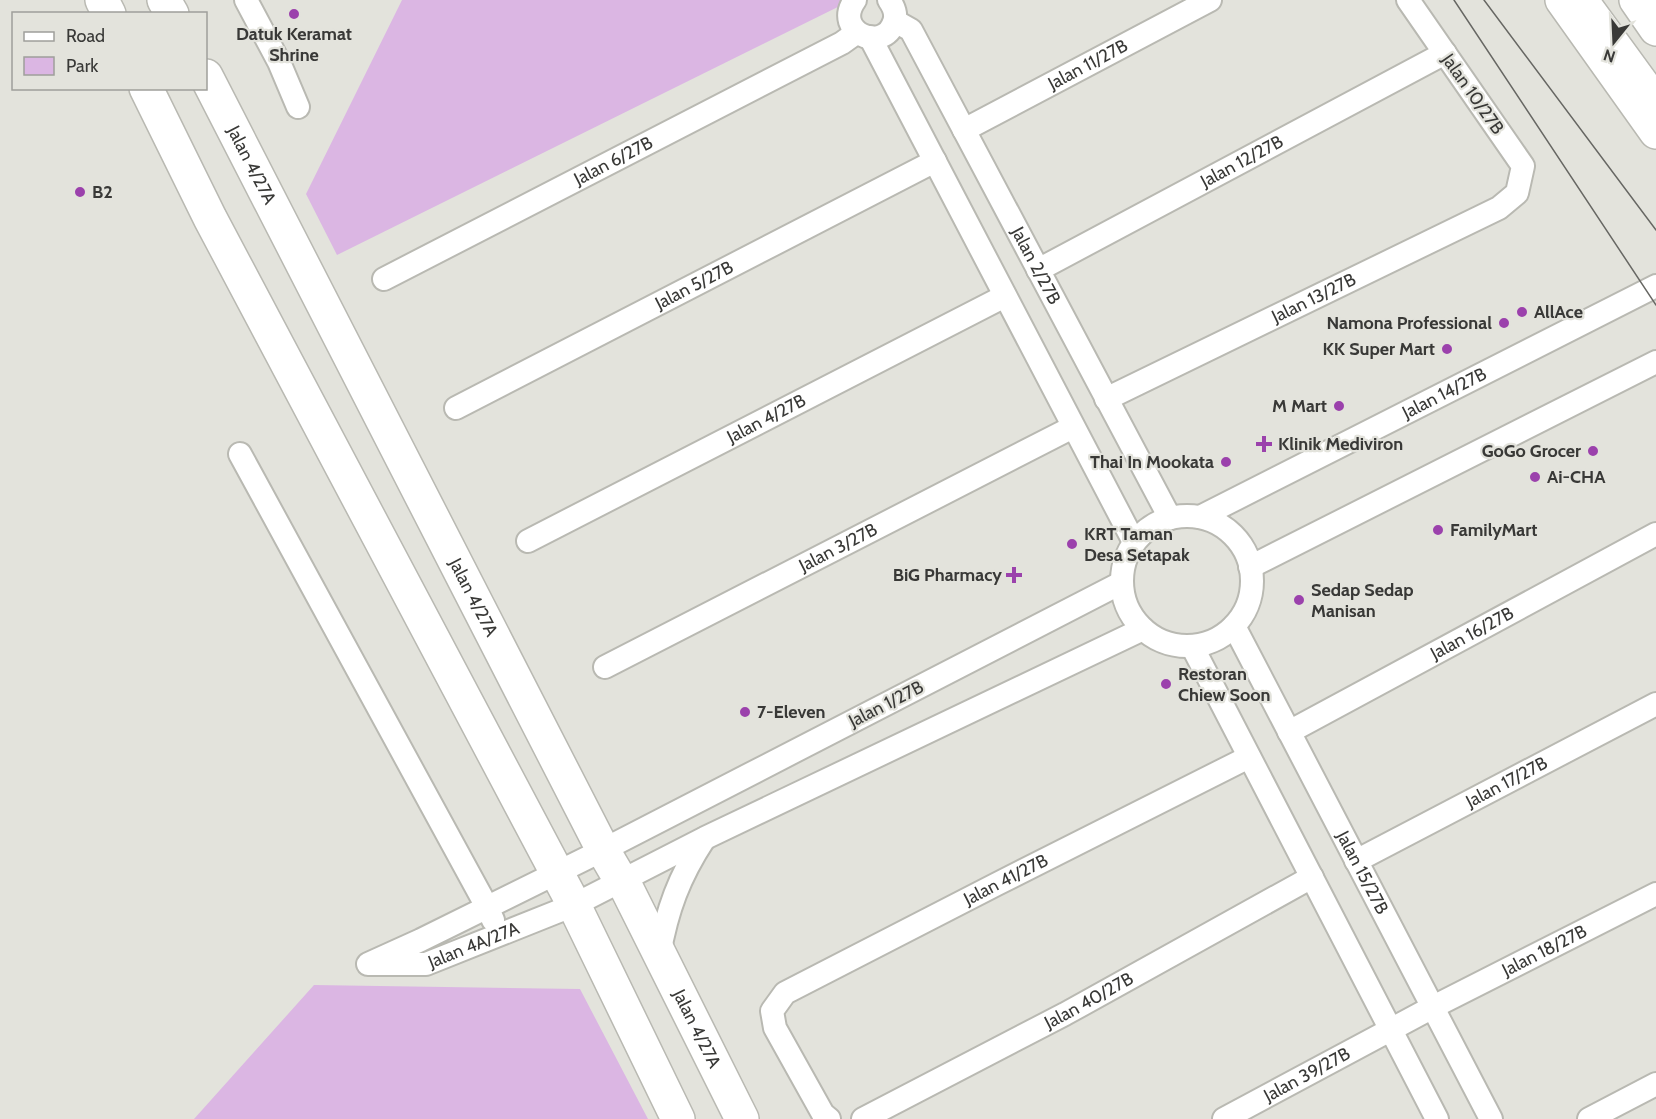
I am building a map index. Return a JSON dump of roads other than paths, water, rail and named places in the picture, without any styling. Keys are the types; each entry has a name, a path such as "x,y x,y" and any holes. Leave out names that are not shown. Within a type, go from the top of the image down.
{"main road":[{"path":"1562,0 1656,132"},
{"path":"1581,0 1656,103"},
{"path":"1636,0 1656,29"},
{"name":"Jalan 4/27A","path":"207,78 585,816 621,879 742,1119"},
{"path":"147,90 210,218 574,905 678,1119"}],"street":[{"path":"246,0 279,63 298,107"},
{"name":"Jalan 11/27B","path":"964,130 1210,0"},
{"name":"Jalan 10/27B","path":"1408,0 1524,166 1517,192"},
{"name":"Jalan 2/27B","path":"897,5 1170,518"},
{"name":"Jalan 6/27B","path":"384,279 854,26 874,39 884,36 891,29 897,5"},
{"path":"854,26 934,161 1134,542"},
{"name":"Jalan 12/27B","path":"1038,270 1444,52"},
{"name":"Jalan 5/27B","path":"456,408 934,161"},
{"name":"Jalan 13/27B","path":"1106,399 1499,208 1517,192"},
{"name":"Jalan 14/27B","path":"1200,517 1656,286"},
{"name":"Jalan 4/27B","path":"528,541 1005,296"},
{"path":"1250,567 1656,362"},
{"name":"Jalan 3/27B","path":"605,667 1073,427"},
{"path":"240,454 487,907 499,935"},
{"path":"1200,517 1219,524 1231,533 1244,549 1250,567 1252,588 1246,609 1234,626 1207,643 1192,646 1174,645 1158,639 1143,629 1131,616 1119,584 1128,552 1134,542 1152,526 1170,518 1200,517"},
{"name":"Jalan 16/27B","path":"1289,732 1656,534"},
{"name":"Jalan 1/27B","path":"556,872 603,850 1119,584"},
{"name":"Jalan 15/27B","path":"1234,626 1491,1119"},
{"path":"574,905 705,838 1143,629"},
{"path":"1192,646 1437,1119"},
{"name":"Jalan 17/27B","path":"1356,861 1656,704"},
{"name":"Jalan 41/27B","path":"829,1119 823,1114 775,1028 772,1011 785,993 1249,757"},
{"path":"585,816 603,826 635,832"},
{"path":"659,955 664,928 677,886 705,838"},
{"name":"Jalan 4A/27A","path":"556,872 421,940 361,965 426,964 574,905"},
{"name":"Jalan 40/27B","path":"863,1119 1065,1014 1312,878"},
{"name":"Jalan 18/27B","path":"1391,1030 1656,894"},
{"name":"Jalan 39/27B","path":"1224,1119 1391,1030"},
{"path":"1589,1119 1656,1084"}],"tram line":[{"path":"1454,0 1656,305"},
{"path":"1484,0 1656,230"}],"place":[{"name":"Datuk Keramat Shrine","path":"294,14"},
{"name":"B2","path":"80,192"},
{"name":"AllAce","path":"1522,312"},
{"name":"Namona Professional","path":"1504,323"},
{"name":"KK Super Mart","path":"1447,349"},
{"name":"M Mart","path":"1339,406"},
{"name":"Klinik Mediviron","path":"1264,444"},
{"name":"GoGo Grocer","path":"1593,451"},
{"name":"Thai In Mookata","path":"1226,462"},
{"name":"Ai-CHA","path":"1535,477"},
{"name":"FamilyMart","path":"1438,530"},
{"name":"KRT Taman Desa Setapak","path":"1072,544"},
{"name":"BiG Pharmacy","path":"1014,575"},
{"name":"Sedap Sedap Manisan","path":"1299,600"},
{"name":"Restoran Chiew Soon","path":"1166,684"},
{"name":"7-Eleven","path":"745,712"}]}
